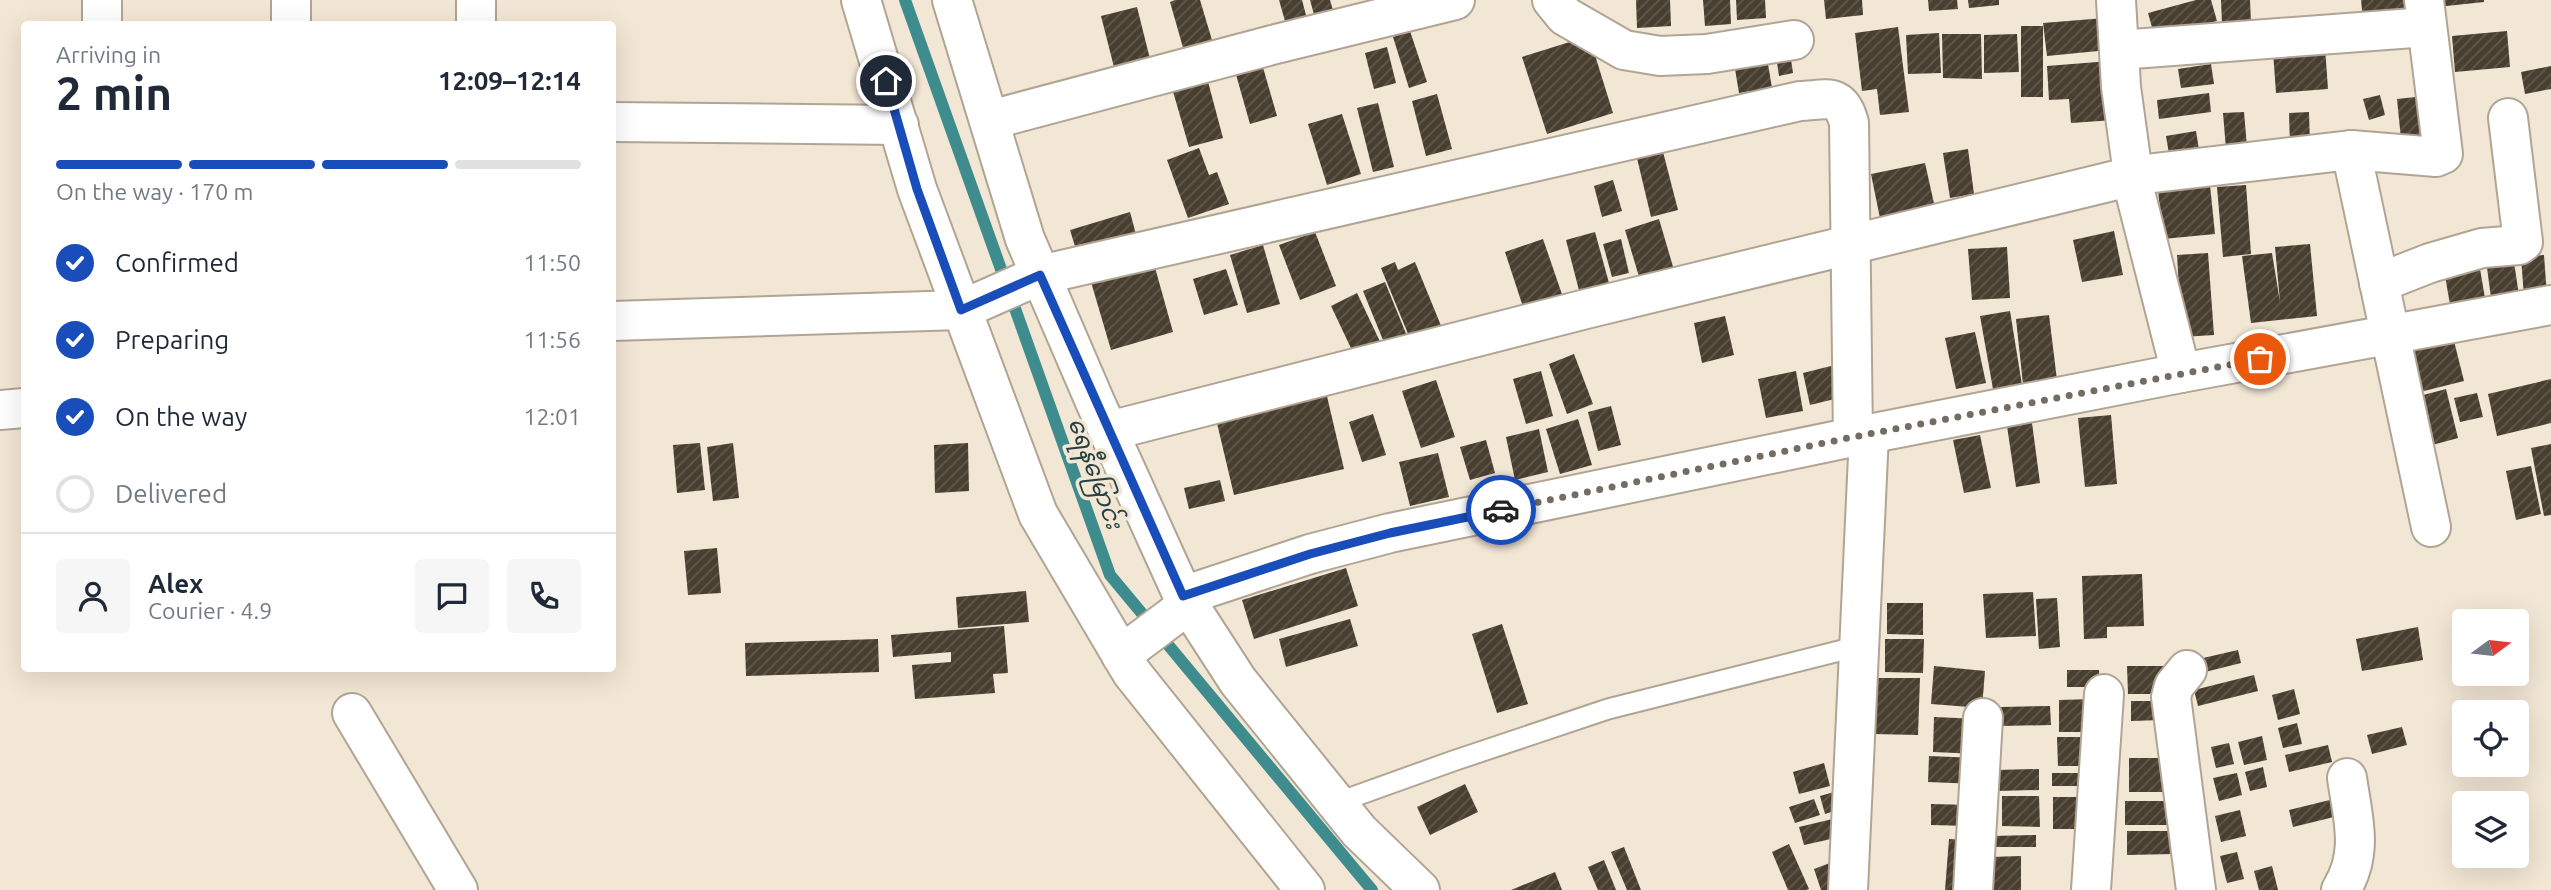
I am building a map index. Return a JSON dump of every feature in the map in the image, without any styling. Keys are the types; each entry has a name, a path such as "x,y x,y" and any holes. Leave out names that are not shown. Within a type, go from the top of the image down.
{"street":[{"path":"102,0 102,21"},
{"path":"291,0 291,21"},
{"path":"476,0 476,21"},
{"path":"861,0 917,189 967,308 1038,514 1125,651 1132,673 1305,890"},
{"path":"952,0 1035,277 1109,431 1183,604 1238,681 1359,831 1420,890"},
{"path":"990,120 1272,45 1455,0"},
{"path":"1552,0 1565,16 1624,50 1660,56 1707,54 1794,40"},
{"path":"2116,0 2122,87 2136,196 2182,373"},
{"path":"1109,431 1572,312 2133,176 2351,150 2436,157 2443,153 2426,14 2119,50"},
{"path":"616,321 967,308 1035,277 1800,101 1836,100 1845,107 1849,123 1851,245 1861,435 1859,646 1848,890"},
{"path":"2379,283 2482,248 2519,245 2523,242 2508,118"},
{"path":"616,122 899,125"},
{"path":"2351,150 2431,527"},
{"path":"1125,651 1183,604 1310,554 1390,533 1861,435 2551,305"},
{"path":"0,410 21,408"},
{"path":"2187,670 2174,686 2171,698 2196,890"},
{"path":"2091,890 2104,694"},
{"path":"352,713 458,890"},
{"path":"1973,890 1983,718"},
{"path":"2341,890 2351,873 2356,845 2347,778"}],"lane":[{"path":"1336,803 1608,709 1859,646"}],"building":[{"path":"1200,0 1215,50 1186,58 1170,2"},
{"path":"1279,0 1302,0 1308,23 1287,28"},
{"path":"1310,0 1330,0 1335,17 1316,22"},
{"path":"1636,0 1670,0 1671,26 1637,28"},
{"path":"1703,0 1730,0 1731,24 1705,26"},
{"path":"1736,0 1765,0 1766,18 1737,20"},
{"path":"1824,0 1862,0 1863,15 1826,19"},
{"path":"1928,0 1957,0 1958,9 1929,11"},
{"path":"1968,0 1999,0 1999,5 1969,8"},
{"path":"2196,0 2211,0 2217,21 2155,38 2148,13"},
{"path":"2221,0 2250,0 2251,23 2222,24"},
{"path":"2361,0 2410,0 2412,15 2363,20"},
{"path":"2436,0 2484,0 2484,2 2437,7"},
{"path":"1137,7 1152,67 1116,75 1101,16"},
{"path":"2105,18 2108,50 2047,56 2043,23"},
{"path":"2021,26 2043,26 2043,97 2021,97"},
{"path":"1898,27 1909,112 1880,115 1877,89 1862,91 1855,33"},
{"path":"1410,31 1427,82 1409,88 1393,37"},
{"path":"2507,31 2510,67 2455,72 2452,36"},
{"path":"1939,33 1941,73 1908,74 1906,35"},
{"path":"1942,34 1981,34 1982,79 1943,78"},
{"path":"2017,34 2019,72 1984,73 1984,35"},
{"path":"1589,36 1613,113 1547,134 1522,57"},
{"path":"1789,46 1793,73 1779,76 1775,49"},
{"path":"1387,47 1396,83 1374,89 1365,53"},
{"path":"2325,47 2328,89 2276,93 2273,51"},
{"path":"1766,52 1772,88 1739,93 1733,57"},
{"path":"1260,57 1277,116 1250,124 1233,64"},
{"path":"2110,61 2114,120 2071,123 2069,99 2049,100 2047,66"},
{"path":"2211,64 2214,84 2181,88 2178,69"},
{"path":"2551,66 2551,89 2525,94 2521,72"},
{"path":"1207,78 1223,138 1189,147 1172,88"},
{"path":"2209,93 2211,112 2159,119 2157,100"},
{"path":"1437,94 1452,149 1426,156 1412,101"},
{"path":"2380,95 2385,115 2369,120 2363,99"},
{"path":"2425,96 2429,136 2401,139 2397,99"},
{"path":"1378,103 1394,167 1373,172 1357,108"},
{"path":"2244,112 2247,147 2226,149 2223,113"},
{"path":"2309,112 2310,145 2290,146 2289,113"},
{"path":"1342,114 1361,174 1327,185 1308,124"},
{"path":"2196,131 2200,156 2170,160 2166,136"},
{"path":"1199,148 1209,175 1217,172 1229,204 1188,218 1167,160"},
{"path":"1662,148 1678,210 1651,217 1636,154"},
{"path":"1968,149 1974,194 1950,198 1943,153"},
{"path":"1925,163 1937,217 1882,228 1871,174"},
{"path":"1613,180 1622,211 1602,217 1594,186"},
{"path":"2210,185 2215,234 2163,239 2158,190"},
{"path":"2246,185 2251,254 2223,257 2217,187"},
{"path":"1130,212 1137,238 1078,256 1070,230"},
{"path":"1659,219 1674,270 1640,280 1625,230"},
{"path":"2114,231 2123,275 2082,282 2073,240"},
{"path":"1315,232 1336,286 1300,300 1279,245"},
{"path":"1595,232 1612,294 1582,302 1566,240"},
{"path":"1543,239 1566,306 1527,319 1505,252"},
{"path":"1621,239 1629,273 1612,277 1603,244"},
{"path":"2310,244 2317,316 2251,323 2242,256 2272,253 2280,302 2275,247"},
{"path":"1263,245 1280,304 1247,313 1230,255"},
{"path":"2007,247 2010,298 1972,300 1968,249"},
{"path":"2208,253 2214,335 2182,337 2177,255"},
{"path":"2544,255 2547,296 2524,297 2521,257"},
{"path":"2513,256 2519,295 2491,298 2486,260"},
{"path":"1395,262 1398,270 1415,262 1444,333 1413,346 1381,268"},
{"path":"2479,263 2487,310 2452,316 2444,270"},
{"path":"1154,264 1173,332 1111,350 1091,282"},
{"path":"1226,269 1238,305 1204,315 1193,279"},
{"path":"1385,282 1407,336 1385,345 1363,291"},
{"path":"1357,293 1384,350 1358,363 1331,306"},
{"path":"2010,311 2022,385 1993,389 1980,316"},
{"path":"2049,315 2057,380 2023,384 2016,319"},
{"path":"1725,316 1734,355 1702,363 1694,323"},
{"path":"1975,332 1986,383 1956,389 1945,338"},
{"path":"2452,333 2464,381 2420,392 2407,344"},
{"path":"1574,354 1593,404 1567,414 1549,364"},
{"path":"1839,364 1847,396 1810,405 1803,373"},
{"path":"1541,371 1553,416 1526,424 1513,379"},
{"path":"1796,371 1803,411 1766,418 1758,379"},
{"path":"2551,379 2551,423 2497,436 2488,394"},
{"path":"1436,380 1455,437 1421,448 1402,391"},
{"path":"2446,389 2458,438 2425,447 2412,398"},
{"path":"1326,392 1344,469 1234,495 1216,419"},
{"path":"2477,393 2483,417 2460,422 2454,398"},
{"path":"1611,406 1621,445 1598,451 1588,412"},
{"path":"1373,414 1386,455 1362,462 1349,422"},
{"path":"2111,415 2117,484 2085,487 2078,418"},
{"path":"1578,419 1592,465 1560,474 1546,429"},
{"path":"2032,423 2040,483 2016,487 2007,426"},
{"path":"1539,429 1548,472 1515,480 1506,437"},
{"path":"1980,435 1991,488 1964,493 1953,440"},
{"path":"1486,440 1495,473 1470,480 1460,447"},
{"path":"700,443 705,490 677,493 673,445"},
{"path":"733,443 739,498 713,501 707,447"},
{"path":"968,443 969,491 935,493 934,445"},
{"path":"2551,444 2551,515 2544,516 2531,448"},
{"path":"1438,453 1449,497 1410,506 1399,462"},
{"path":"2531,466 2541,514 2516,520 2506,471"},
{"path":"1220,480 1225,501 1189,509 1184,488"},
{"path":"717,548 721,593 688,595 684,551"},
{"path":"1346,568 1358,606 1254,639 1242,600"},
{"path":"2142,574 2144,626 2107,627 2107,638 2084,639 2082,576"},
{"path":"1026,591 1029,622 958,628 956,597"},
{"path":"2033,592 2036,636 1986,638 1983,594"},
{"path":"2057,598 2060,647 2039,649 2036,599"},
{"path":"1887,603 1923,603 1923,635 1887,634"},
{"path":"1350,619 1358,646 1286,667 1279,639"},
{"path":"1502,624 1528,704 1497,713 1472,634"},
{"path":"1004,626 1008,673 993,674 995,693 915,699 912,665 951,662 951,652 893,657 891,635"},
{"path":"2418,627 2423,660 2362,671 2356,639"},
{"path":"878,639 879,672 746,676 745,643"},
{"path":"1885,639 1924,639 1923,673 1885,672"},
{"path":"2238,650 2241,663 2193,675 2190,661"},
{"path":"1934,666 1985,671 1982,708 1931,704"},
{"path":"2127,666 2166,666 2166,694 2128,694"},
{"path":"2067,670 2099,670 2100,687 2067,687"},
{"path":"2254,675 2258,691 2198,706 2194,690"},
{"path":"1875,678 1920,678 1918,735 1874,734"},
{"path":"2294,689 2300,714 2278,720 2272,695"},
{"path":"2094,699 2094,732 2059,732 2059,700"},
{"path":"2131,701 2162,701 2162,720 2131,721"},
{"path":"2050,706 2051,725 2001,726 2001,707"},
{"path":"1934,717 1979,719 1978,754 1933,752"},
{"path":"2297,723 2302,744 2283,748 2278,728"},
{"path":"2402,727 2407,745 2372,754 2367,735"},
{"path":"2262,736 2267,760 2244,765 2238,742"},
{"path":"2057,737 2091,737 2092,766 2058,766"},
{"path":"2229,743 2234,764 2216,768 2211,747"},
{"path":"2328,745 2332,762 2289,772 2285,755"},
{"path":"1929,756 1977,758 1976,784 1928,782"},
{"path":"2129,758 2172,758 2172,792 2129,792"},
{"path":"1824,763 1830,786 1799,794 1793,772"},
{"path":"2263,767 2267,787 2250,791 2245,772"},
{"path":"2039,769 2039,790 1997,791 1996,770"},
{"path":"2052,773 2089,773 2089,786 2052,786"},
{"path":"2237,773 2242,795 2219,801 2213,778"},
{"path":"1465,784 1478,812 1430,835 1417,807"},
{"path":"1841,790 1847,807 1825,814 1820,796"},
{"path":"2002,796 2039,796 2040,827 2002,826"},
{"path":"2053,797 2085,797 2086,829 2053,829"},
{"path":"2338,798 2342,815 2293,827 2289,810"},
{"path":"1814,799 1820,815 1795,823 1789,807"},
{"path":"2125,801 2178,801 2178,825 2125,825"},
{"path":"1931,804 1970,805 1970,826 1931,825"},
{"path":"2240,810 2246,836 2221,842 2215,816"},
{"path":"1845,816 1849,835 1804,845 1799,827"},
{"path":"2127,831 2172,831 2172,854 2127,855"},
{"path":"2036,835 2036,847 1993,847 1992,836"},
{"path":"1949,839 1971,840 1967,890 1945,890"},
{"path":"1789,844 1809,889 1788,890 1772,852"},
{"path":"1624,847 1641,890 1627,890 1611,852"},
{"path":"2237,852 2244,879 2227,883 2220,856"},
{"path":"2021,856 2021,890 1990,890 1990,857"},
{"path":"1604,860 1616,890 1598,890 1588,867"},
{"path":"1838,860 1838,890 1821,890 1814,869"},
{"path":"2272,866 2278,890 2259,890 2254,871"},
{"path":"1555,872 1562,890 1511,890"}],"waterway":[{"name":"ရေနီမြောင်း","path":"905,0 1110,575 1372,890"}],"way so far":[{"path":"1501,510 1853,437 2260,359"}],"route":[{"path":"886,81 917,189 961,310 1040,275 1183,596 1310,554 1390,533 1501,510"}]}
